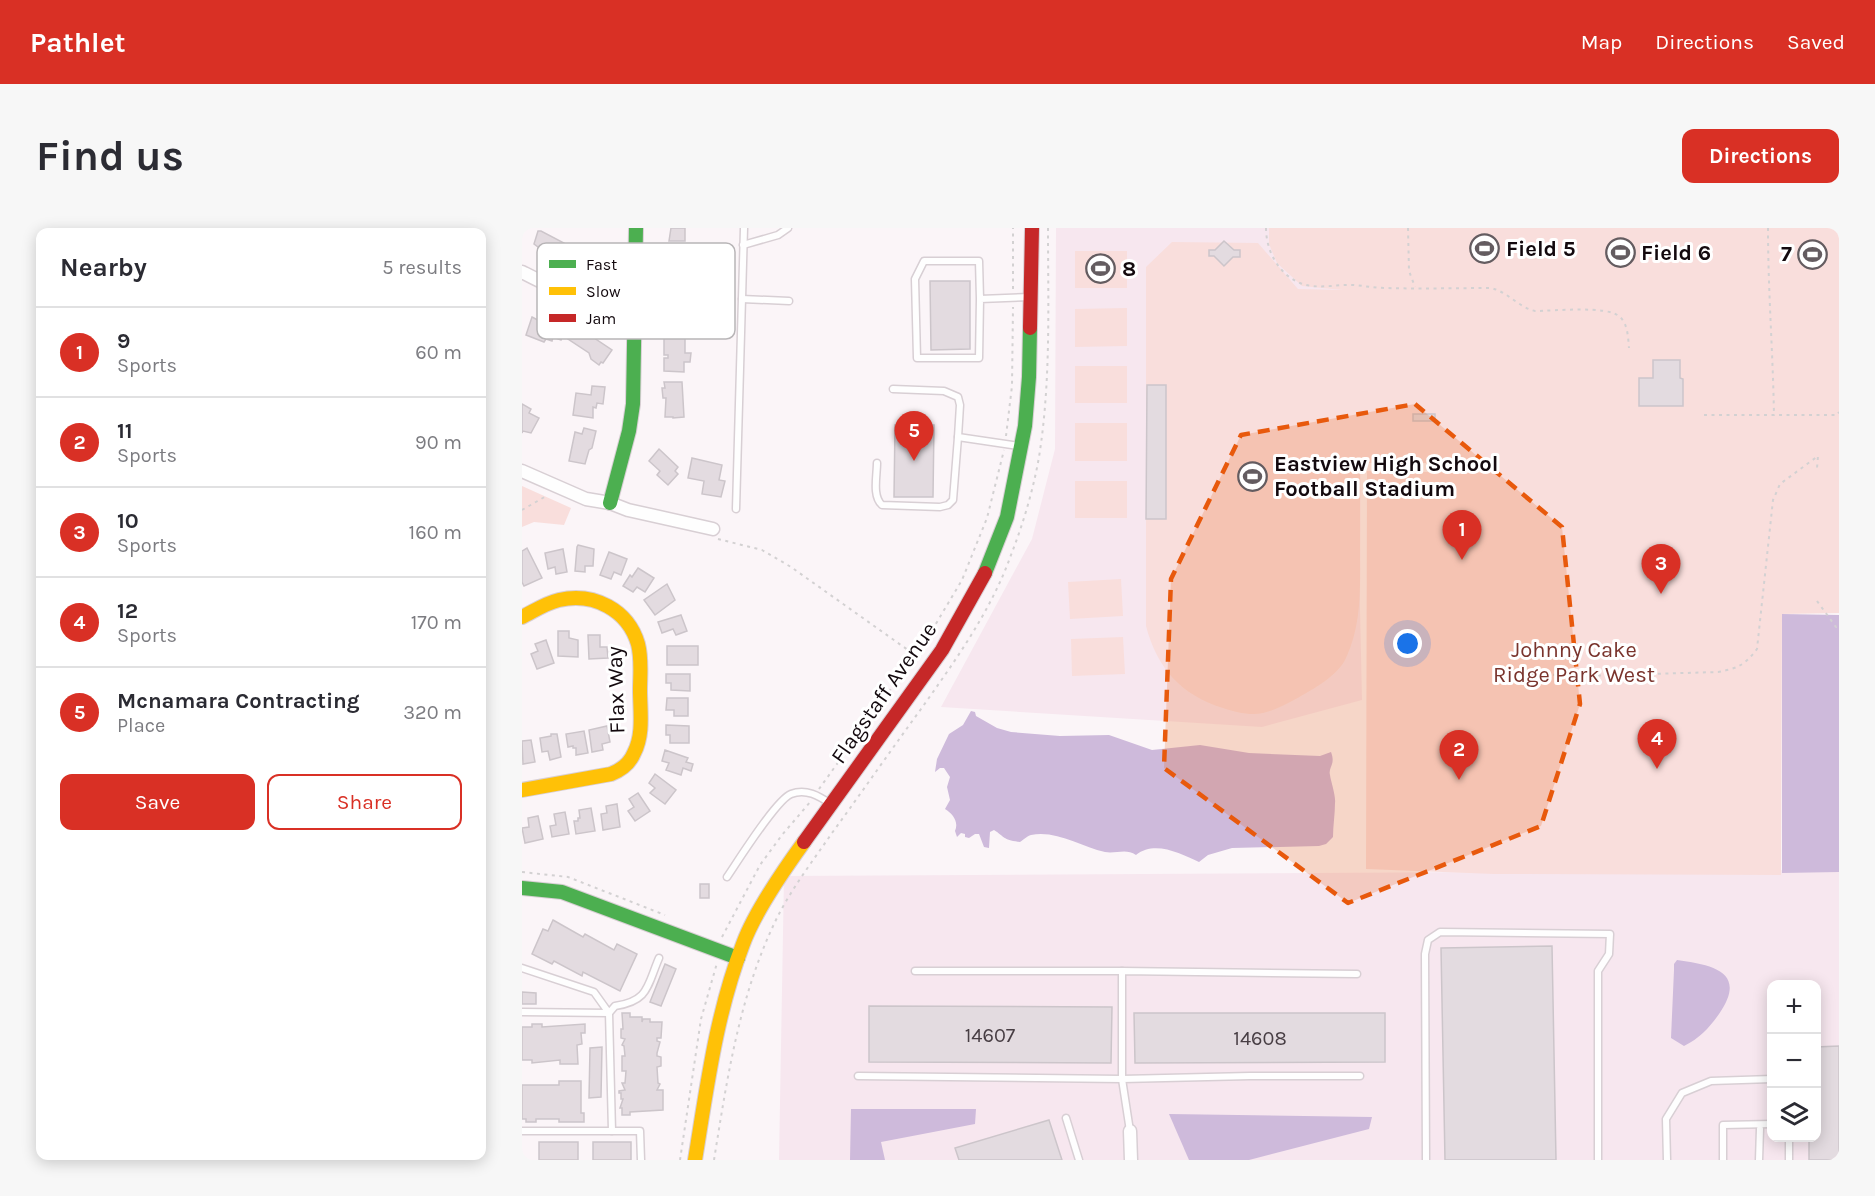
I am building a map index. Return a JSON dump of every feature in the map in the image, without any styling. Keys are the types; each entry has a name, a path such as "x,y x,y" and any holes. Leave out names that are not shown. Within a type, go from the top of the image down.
{"street":[{"path":"636,228 636,243"},
{"name":"Flagstaff Avenue","path":"695,1160 714,1040 743,943 767,898 942,650 981,582 1007,518 1025,426 1029,377 1032,228"},
{"path":"522,272 537,280"},
{"path":"610,503 629,430 633,404 634,339"},
{"path":"522,471 586,499 610,503 715,534"},
{"name":"Flax Way","path":"522,617 556,600 579,597 595,599 610,606 623,617 635,636 640,660 639,742 629,762 618,772 611,774 522,790"},
{"path":"522,888 562,892 738,958"},
{"path":"1130,1131 1131,1160"}],"lane":[{"path":"736,509 744,228"},
{"path":"743,245 778,235 788,228"},
{"path":"924,261 979,261 980,299 979,358 917,358 915,279 924,261"},
{"path":"980,299 1031,297"},
{"path":"742,299 789,301"},
{"path":"877,463 876,492 878,501 882,505 940,507 948,505 953,500 960,405 958,397 944,391 893,389"},
{"path":"958,437 1021,447"},
{"path":"727,877 752,839 790,794 804,792 816,794 832,804"},
{"path":"522,888 522,894"},
{"path":"1426,1160 1425,954 1428,940 1440,932 1483,932 1610,934 1609,954 1598,971 1598,1160"},
{"path":"609,1013 615,1006 631,1004 644,996 659,958"},
{"path":"522,968 594,992 609,1013 612,1131"},
{"path":"915,971 1357,974"},
{"path":"1122,971 1122,1079 1130,1131"},
{"path":"522,1012 609,1013"},
{"path":"858,1076 1122,1079 1360,1076"},
{"path":"1667,1160 1666,1119 1682,1093 1711,1081 1767,1079"},
{"path":"1066,1118 1079,1160"},
{"path":"1723,1160 1723,1125 1767,1124"},
{"path":"1759,1160 1760,1130"},
{"path":"522,1131 640,1131 641,1160"},
{"path":"1789,1142 1789,1160"}],"path":[{"path":"680,1160 701,1020 722,937 760,865 816,794 915,655 962,580 987,518 1004,458 1012,386 1013,228"},
{"path":"1266,228 1266,244 1280,268 1298,282 1332,287 1352,285 1491,288 1498,290 1525,309 1607,310 1620,316 1624,322 1629,348"},
{"path":"1408,228 1409,271 1416,288"},
{"path":"1768,228 1774,416"},
{"path":"1704,415 1837,415 1839,412"},
{"path":"1508,673 1581,676 1718,672 1738,668 1756,649 1773,500 1780,484 1818,456 1817,468"},
{"path":"522,510 551,493"},
{"path":"715,534 762,550 791,567 915,655"},
{"path":"1817,601 1836,627 1839,626"}],"highlighted area":[{"path":"1415,404 1562,527 1580,704 1541,826 1348,903 1164,768 1171,579 1241,435"}],"shaded area":[{"path":"1056,228 1269,228 1269,244 1361,291 1362,700 1262,727 941,707 1032,539 1055,449"},
{"path":"1782,614 1839,615 1839,872 1782,873"},
{"path":"971,711 997,728 1011,732 1060,736 1109,735 1152,750 1200,745 1249,753 1320,756 1331,752 1333,760 1330,772 1335,800 1333,837 1326,844 1319,846 1232,848 1208,855 1199,862 1176,852 1160,849 1143,851 1136,855 1128,852 1105,852 1050,835 1031,835 1020,842 1005,838 994,830 990,832 989,848 984,847 979,834 969,838 961,833 957,837 955,818 945,809 950,800 947,787 950,777 944,768 935,772 937,759 949,734 963,725"},
{"path":"1839,870 1839,1160 779,1160 784,876"},
{"path":"1677,960 1714,968 1728,980 1730,989 1727,1000 1712,1024 1684,1046 1671,1038 1674,964"},
{"path":"851,1109 976,1109 975,1124 881,1142 885,1160 850,1160"},
{"path":"1169,1114 1372,1117 1369,1129 1249,1160 1189,1160"}],"green space":[{"name":"Johnny Cake Ridge Park West","path":"1269,228 1839,228 1839,613 1782,614 1781,875 1494,874 1366,869 1367,471 1489,473 1488,461 1486,463 1363,463 1360,459 1360,592 1355,632 1342,664 1314,689 1268,712 1243,713 1223,708 1195,696 1173,678 1164,667 1146,626 1146,267 1172,242 1258,243 1298,289 1343,290 1302,286 1277,263 1269,244"},
{"name":"8","path":"1075,251 1127,251 1127,288 1075,288"},
{"name":"8","path":"1127,308 1127,346 1075,347 1075,309"},
{"path":"1075,366 1127,366 1127,403 1075,403"},
{"path":"1075,423 1127,423 1127,461 1075,461"},
{"path":"1075,481 1127,481 1127,518 1075,518"},
{"path":"522,486 571,508 564,525 534,522 522,527"},
{"path":"1121,579 1123,616 1070,619 1068,582"},
{"path":"1123,637 1125,674 1072,676 1071,639"}],"building":[{"path":"671,228 685,228 685,241 669,241"},
{"path":"538,231 564,243 537,243 537,246 534,244"},
{"path":"1224,241 1234,250 1240,250 1240,257 1233,257 1224,266 1214,256 1209,256 1209,250 1215,250"},
{"path":"930,281 970,281 970,349 931,350"},
{"path":"532,317 537,320 537,339 546,339 544,342 526,335"},
{"path":"568,339 596,339 612,350 599,365 591,359 589,353"},
{"path":"664,339 685,339 685,353 691,353 690,362 684,362 684,372 664,371 664,358 668,358 668,355 664,355"},
{"path":"1653,360 1680,360 1683,406 1639,406 1639,378 1653,378"},
{"path":"664,382 682,382 684,417 665,417 666,398 663,398 662,388 665,388"},
{"path":"1147,385 1166,385 1166,519 1146,519"},
{"path":"592,386 605,387 603,404 597,403 596,408 593,407 593,418 573,415 576,393 591,395"},
{"path":"522,404 531,409 529,413 539,418 531,433 523,431 522,433"},
{"path":"1413,414 1435,414 1435,421 1413,421"},
{"path":"895,425 934,425 933,497 894,497"},
{"path":"584,428 596,431 585,464 569,461 575,432 582,434"},
{"path":"659,449 678,467 675,471 678,474 668,485 657,475 660,471 649,461"},
{"path":"692,458 722,465 719,480 725,481 721,497 702,494 704,481 688,478"},
{"path":"578,545 594,549 593,566 585,566 585,572 575,571"},
{"path":"527,548 542,578 524,586 522,551"},
{"path":"563,549 567,572 556,574 555,567 548,569 545,553"},
{"path":"609,552 627,559 621,575 614,572 611,579 600,575"},
{"path":"638,568 654,578 645,592 637,587 633,592 623,586"},
{"path":"667,584 675,600 655,615 644,600"},
{"path":"681,615 687,631 676,635 673,629 662,633 658,622"},
{"path":"558,631 569,631 569,638 578,640 578,657 558,656"},
{"path":"588,635 600,635 600,647 607,647 608,658 589,659"},
{"path":"546,640 554,663 537,669 531,654 538,651 535,644"},
{"path":"667,646 698,646 698,665 667,665"},
{"path":"666,674 690,674 690,691 671,690 671,683 666,683"},
{"path":"667,698 688,698 688,716 674,716 674,710 666,710"},
{"path":"666,725 689,726 689,743 670,743 670,735 666,735"},
{"path":"607,726 610,742 602,744 603,750 592,752 589,730"},
{"path":"584,731 588,753 576,755 576,748 568,747 566,734"},
{"path":"551,734 557,734 561,757 550,760 548,751 542,752 540,738 551,736"},
{"path":"531,740 535,762 523,764 522,741"},
{"path":"665,750 688,758 686,762 693,764 691,771 683,768 681,775 666,770 669,763 662,761"},
{"path":"655,774 676,790 665,804 650,793 655,788 649,783"},
{"path":"638,793 650,811 635,821 628,811 634,807 629,799"},
{"path":"617,804 620,827 603,830 601,814 607,813 606,806"},
{"path":"591,808 595,831 576,834 574,821 580,818 579,810"},
{"path":"565,812 569,834 552,837 550,826 556,825 554,814"},
{"path":"538,816 543,839 525,843 522,828 529,827 528,818"},
{"path":"700,884 709,884 709,898 700,898"},
{"path":"553,920 583,937 585,934 614,950 617,944 637,954 620,991 583,972 582,976 554,961 552,964 532,954 543,929 548,931"},
{"path":"1552,946 1556,1160 1445,1160 1441,948"},
{"path":"665,964 676,969 661,1006 650,1002"},
{"path":"522,992 536,993 536,1004 522,1004"},
{"path":"869,1006 1112,1007 1111,1063 869,1062"},
{"path":"622,1013 630,1013 630,1017 642,1017 642,1022 643,1019 650,1019 650,1022 662,1022 661,1038 657,1038 660,1042 657,1056 661,1057 661,1066 657,1067 660,1084 657,1090 663,1090 663,1110 630,1112 630,1115 622,1115 622,1108 620,1108 623,1099 619,1091 625,1090 622,1083 625,1083 626,1071 622,1071 622,1056 625,1056 622,1045 625,1039 621,1038"},
{"path":"1134,1013 1385,1013 1385,1062 1135,1063"},
{"path":"532,1024 542,1024 542,1027 585,1024 585,1033 581,1033 582,1044 577,1045 578,1064 560,1064 560,1060 532,1063 532,1060 522,1060 522,1027 532,1027"},
{"path":"1839,1046 1839,1160 1809,1160 1809,1142 1821,1142 1821,1047"},
{"path":"602,1047 601,1097 589,1098 590,1048"},
{"path":"559,1081 581,1081 581,1113 584,1113 584,1122 536,1119 536,1122 526,1122 526,1119 522,1119 522,1085 559,1085"},
{"path":"1049,1120 1062,1160 959,1160 955,1148"},
{"path":"539,1142 578,1142 578,1160 539,1160"},
{"path":"593,1142 631,1142 631,1160 593,1160"}],"traffic: fast":[{"path":"636,228 636,243"},
{"path":"985,573 1007,517 1025,426 1030,328"},
{"path":"610,503 629,431 633,404 634,339"},
{"path":"522,888 562,892 738,958"}],"traffic: slow":[{"path":"522,617 549,603 572,598 597,601 618,613 633,632 638,644 641,722 634,753 628,763 618,770 611,774 522,790"},
{"path":"695,1160 713,1051 734,970 748,931 762,905 804,842"}],"traffic: jam":[{"path":"1030,328 1032,228"},
{"path":"804,842 942,650 985,573"}],"place":[{"name":"Field 5","path":"1485,249"},
{"name":"Field 6","path":"1620,253"},
{"name":"7","path":"1813,254"},
{"name":"8","path":"1101,269"},
{"name":"Mcnamara Contracting","path":"914,461"},
{"name":"Eastview High School Football Stadium","path":"1253,477"},
{"name":"9","path":"1462,560"},
{"name":"10","path":"1661,594"},
{"name":"12","path":"1657,769"},
{"name":"11","path":"1459,780"}]}
